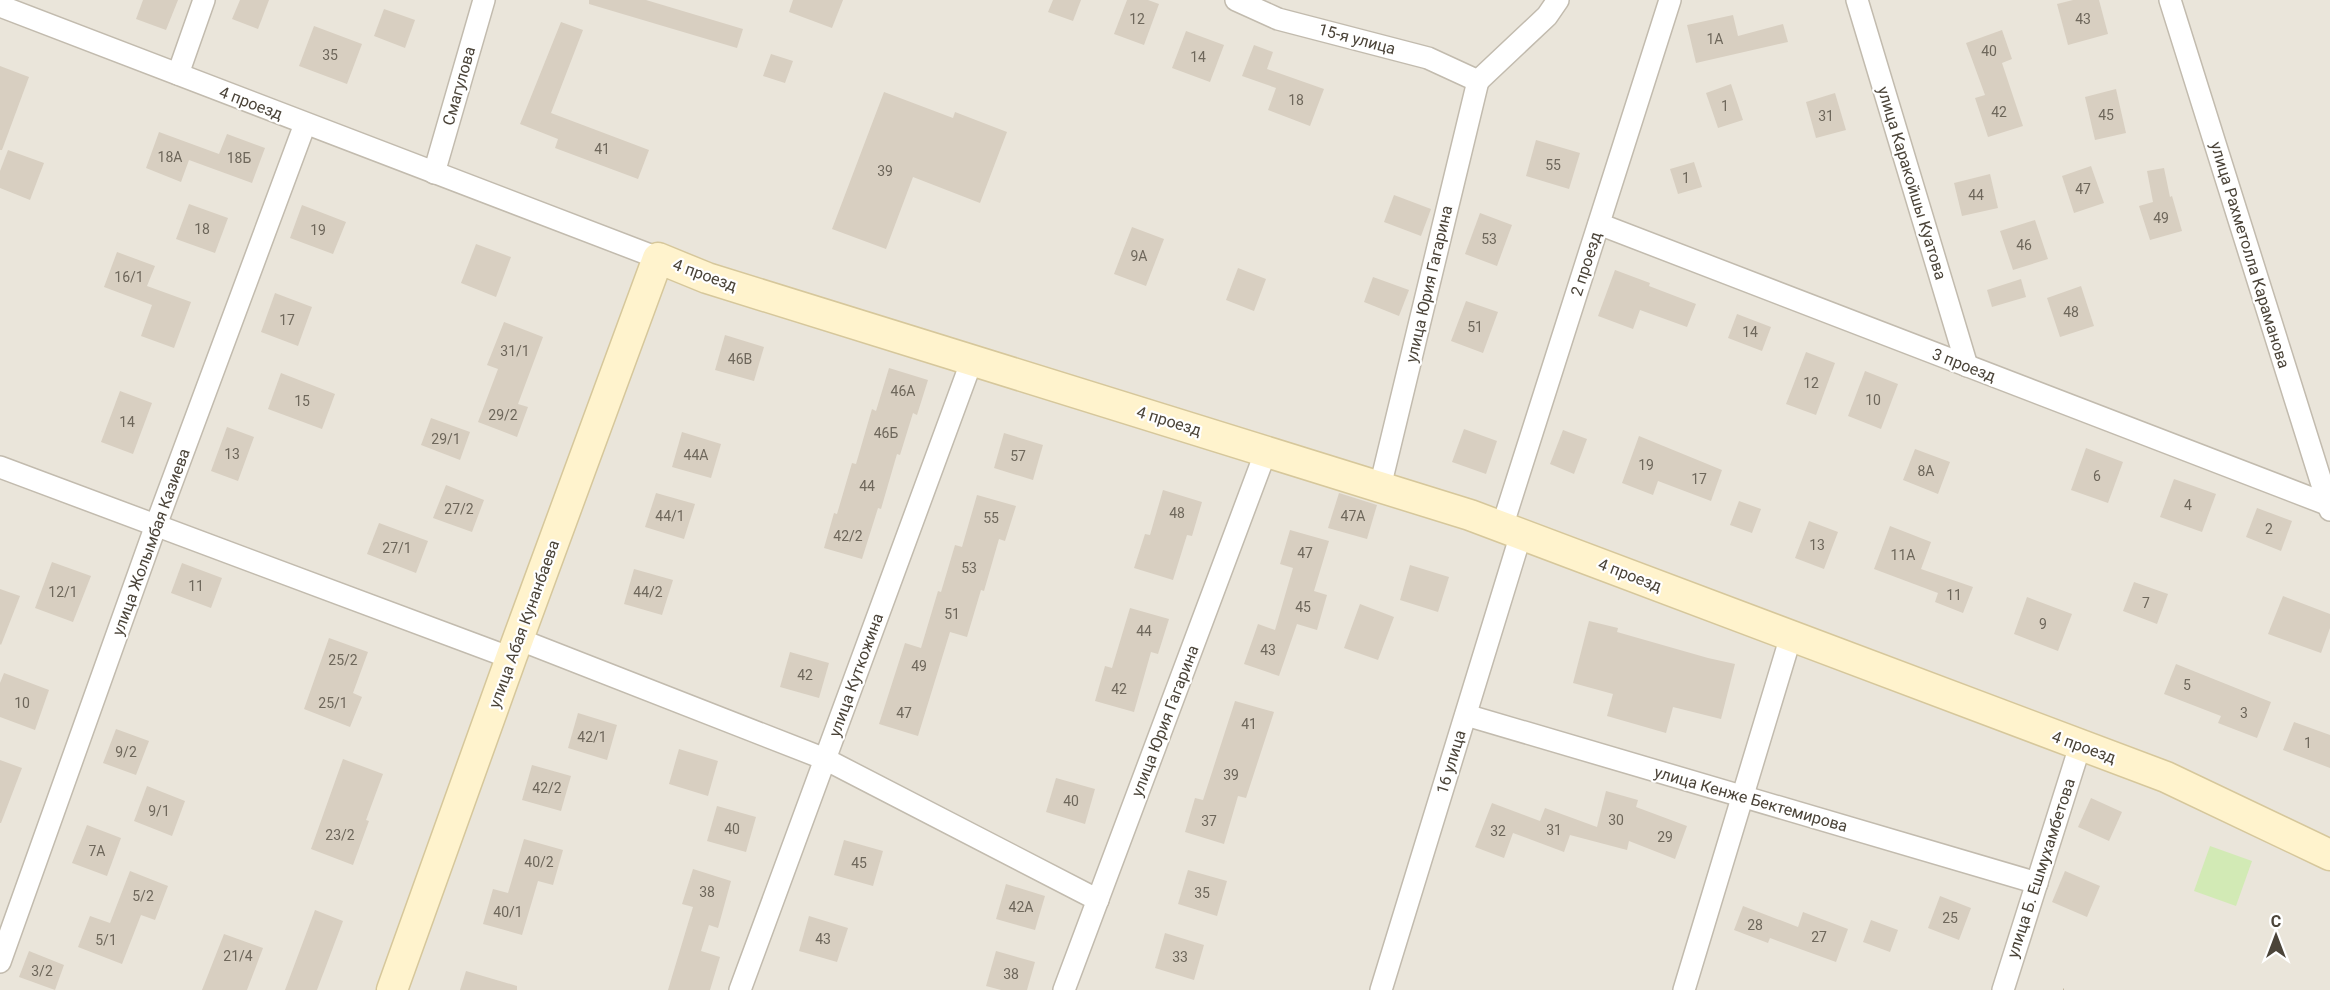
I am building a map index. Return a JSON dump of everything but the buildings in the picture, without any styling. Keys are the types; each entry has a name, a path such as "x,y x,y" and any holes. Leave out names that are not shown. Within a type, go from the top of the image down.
{"street":[{"path":"178,74 204,0"},
{"name":"Смагулова","path":"434,172 484,0"},
{"name":"15-я улица","path":"1236,0 1263,7 1278,19 1428,58 1478,81"},
{"name":"2 проезд","path":"1512,531 1599,224 1670,0"},
{"name":"улица Каракойшы Куатова","path":"1857,0 1967,366"},
{"name":"улица Рахметолла Караманова","path":"2170,0 2329,508"},
{"path":"1478,81 1551,5"},
{"name":"4 проезд","path":"0,6 707,278 1266,451 1512,531 2166,777 2330,855"},
{"name":"улица Юрия Гагарина","path":"1380,487 1478,81"},
{"name":"улица Жолымбая Казиева","path":"0,962 156,525 306,123"},
{"name":"3 проезд","path":"1599,224 2329,508"},
{"name":"улица Абая Кунанбаева","path":"392,990 514,649 658,258"},
{"name":"улица Куткожина","path":"740,990 972,360"},
{"name":"улица Юрия Гагарина","path":"1064,990 1266,451"},
{"path":"0,467 156,525 825,759 1098,900"},
{"name":"16 улица","path":"1381,990 1466,715 1512,531"},
{"path":"1684,990 1791,636"},
{"name":"улица Кенже Бектемирова","path":"1466,715 2037,883"},
{"name":"улица Б. Ешмухамбетова","path":"2002,990 2080,746"}],"shaded area":[{"path":"0,0 2330,0 2330,990 0,990"}],"green space":[{"path":"2210,846 2252,861 2236,906 2194,891"}]}
